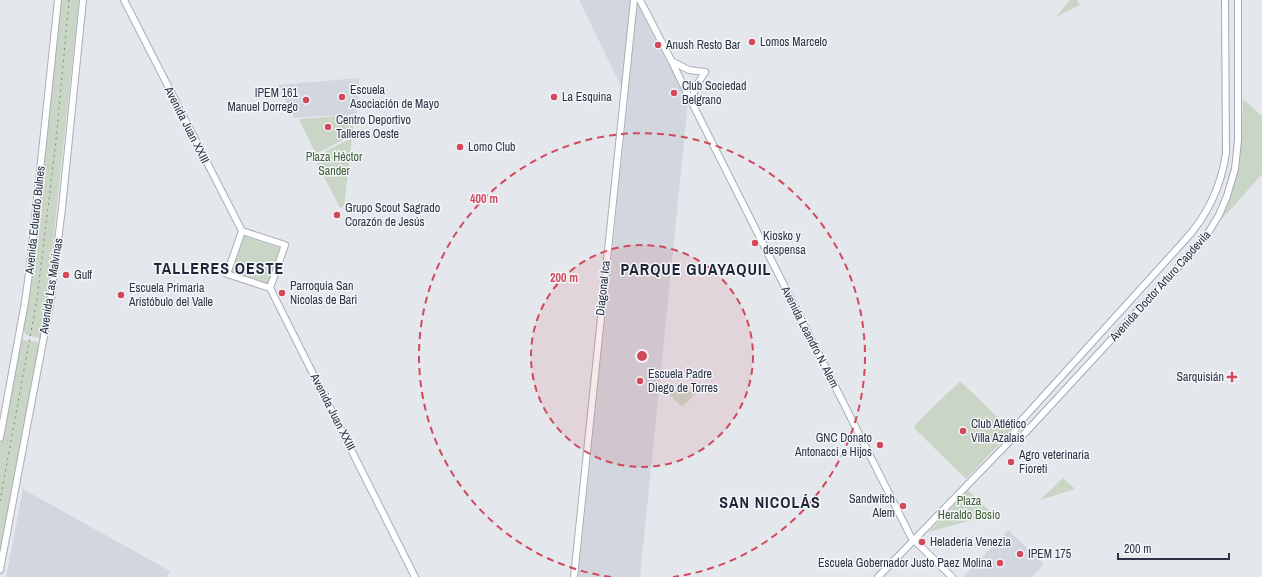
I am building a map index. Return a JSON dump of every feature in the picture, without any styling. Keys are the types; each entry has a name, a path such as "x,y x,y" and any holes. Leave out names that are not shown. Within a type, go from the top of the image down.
{"main road":[{"name":"Avenida Eduardo Bulnes","path":"0,438 25,302 30,266 58,0"},
{"name":"Avenida Las Malvinas","path":"0,570 51,299 62,208 83,0"},
{"name":"Avenida Juan XXIII","path":"124,0 242,231"},
{"name":"Diagonal Ica","path":"574,577 634,0"},
{"name":"Avenida Leandro N. Alem","path":"640,0 911,538 952,577"},
{"name":"Avenida Doctor Arturo Capdevila","path":"1011,440 1020,422 1193,232 1204,217 1213,199 1222,176 1226,153 1225,0"},
{"name":"Avenida Doctor Arturo Capdevila","path":"878,577 1011,440 1026,432 1196,248 1209,232 1221,211 1231,183 1237,154 1238,0"},
{"path":"672,62 689,70 705,72 695,88 692,102"},
{"path":"242,231 285,245 270,288 227,274 242,231"},
{"name":"Avenida Juan XXIII","path":"270,288 415,577"}],"shaded area":[{"path":"579,0 640,0 688,102 640,577 578,577 628,100"},
{"path":"359,78 357,114 294,118 278,85"},
{"path":"23,489 170,571 167,577 6,577"},
{"path":"1008,530 1044,564 1032,577 964,577 964,576"}],"green space":[{"path":"61,0 79,0 48,289 42,335 40,338 26,335 23,330 33,270"},
{"path":"1070,0 1077,0 1080,5 1056,17"},
{"path":"1243,99 1262,116 1262,174 1218,222 1233,190 1239,165"},
{"name":"Centro Deportivo Talleres Oeste","path":"355,115 352,135 316,154 299,119"},
{"name":"Plaza Héctor Sander","path":"352,138 344,206 340,208 314,157"},
{"path":"244,236 280,248 268,284 232,272"},
{"path":"21,340 37,342 40,345 0,552 0,444"},
{"name":"Club Atlético Villa Azalais","path":"959,382 961,382 1010,429 1010,433 966,479 915,429 914,426"},
{"path":"665,390 697,392 682,407"},
{"path":"1063,478 1075,489 1040,500"},
{"name":"Plaza Heraldo Bosio","path":"968,490 993,514 929,532"}],"railway":[{"path":"0,501 37,299 56,141 69,0"}],"place":[{"name":"Lomos Marcelo","path":"752,42"},
{"name":"Anush Resto Bar","path":"658,45"},
{"name":"Club Sociedad Belgrano","path":"674,93"},
{"name":"Escuela Asociación de Mayo","path":"342,97"},
{"name":"La Esquina","path":"554,97"},
{"name":"IPEM 161 Manuel Dorrego","path":"306,100"},
{"name":"Centro Deportivo Talleres Oeste","path":"328,127"},
{"name":"Lomo Club","path":"460,147"},
{"name":"Grupo Scout Sagrado Corazón de Jesús","path":"337,215"},
{"name":"Kiosko y despensa","path":"755,243"},
{"name":"Gulf","path":"66,275"},
{"name":"Parroquia San Nicolas de Bari","path":"282,293"},
{"name":"Escuela Primaria Aristóbulo del Valle","path":"121,295"},
{"name":"Sarquisián","path":"1232,377"},
{"name":"Escuela Padre Diego de Torres","path":"640,381"},
{"name":"Club Atlético Villa Azalais","path":"963,431"},
{"name":"GNC Donato Antonacci e Hijos","path":"880,445"},
{"name":"Agro veterinaria Fioreti","path":"1011,462"},
{"name":"Sandwitch Alem","path":"903,506"},
{"name":"Heladería Venezia","path":"922,542"},
{"name":"IPEM 175","path":"1020,554"},
{"name":"Escuela Gobernador Justo Paez Molina","path":"1000,563"}],"district":[{"name":"TALLERES OESTE","path":"219,268"},
{"name":"PARQUE GUAYAQUIL","path":"696,269"},
{"name":"SAN NICOLÁS","path":"770,502"}]}
